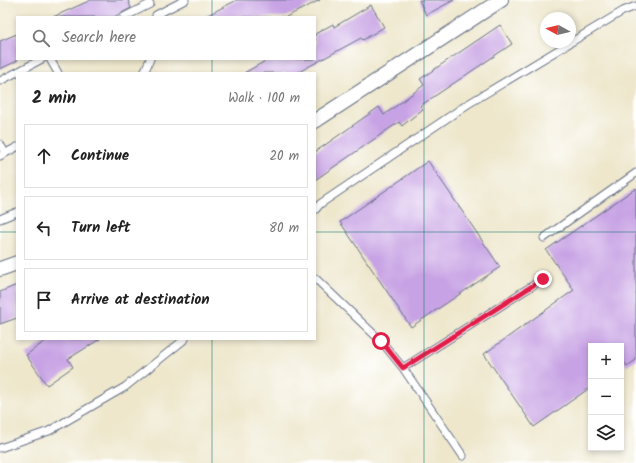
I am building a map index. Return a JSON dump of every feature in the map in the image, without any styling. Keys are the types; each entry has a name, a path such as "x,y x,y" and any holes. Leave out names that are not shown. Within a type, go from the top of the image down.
{"street":[{"path":"316,120 501,0"},
{"path":"0,269 16,263"}],"lane":[{"path":"126,16 148,2 156,16 185,0"},
{"path":"316,209 320,204 468,104 623,11 636,6"},
{"path":"0,80 40,60"},
{"path":"51,60 57,72"},
{"path":"144,72 150,60"},
{"path":"0,144 3,155 16,148"},
{"path":"544,238 636,173"},
{"path":"0,219 16,212"},
{"path":"316,279 381,341 403,368 463,456"},
{"path":"403,368 543,279"},
{"path":"0,448 49,432 125,387 184,340"}],"building":[{"path":"91,0 128,0 131,8 116,16 55,16"},
{"path":"237,0 320,0 288,16 206,16"},
{"path":"419,0 454,0 426,15"},
{"path":"371,5 384,27 363,40 361,38 299,72 246,72 267,60 316,60 316,33 333,24 334,27"},
{"path":"500,25 512,44 420,106 423,109 402,126 399,122 316,179 316,151 379,107 384,115 424,85 420,79"},
{"path":"16,34 17,61 0,69 0,41"},
{"path":"428,161 500,267 411,327 340,222"},
{"path":"636,188 636,360 627,366 624,362 624,343 588,343 588,389 534,427 484,354 574,290 546,250"},
{"path":"16,285 16,318 0,324 0,292"},
{"path":"47,340 98,340 68,359 73,367 47,385 26,355"}],"route":[{"path":"381,341 403,368 543,279"}]}
